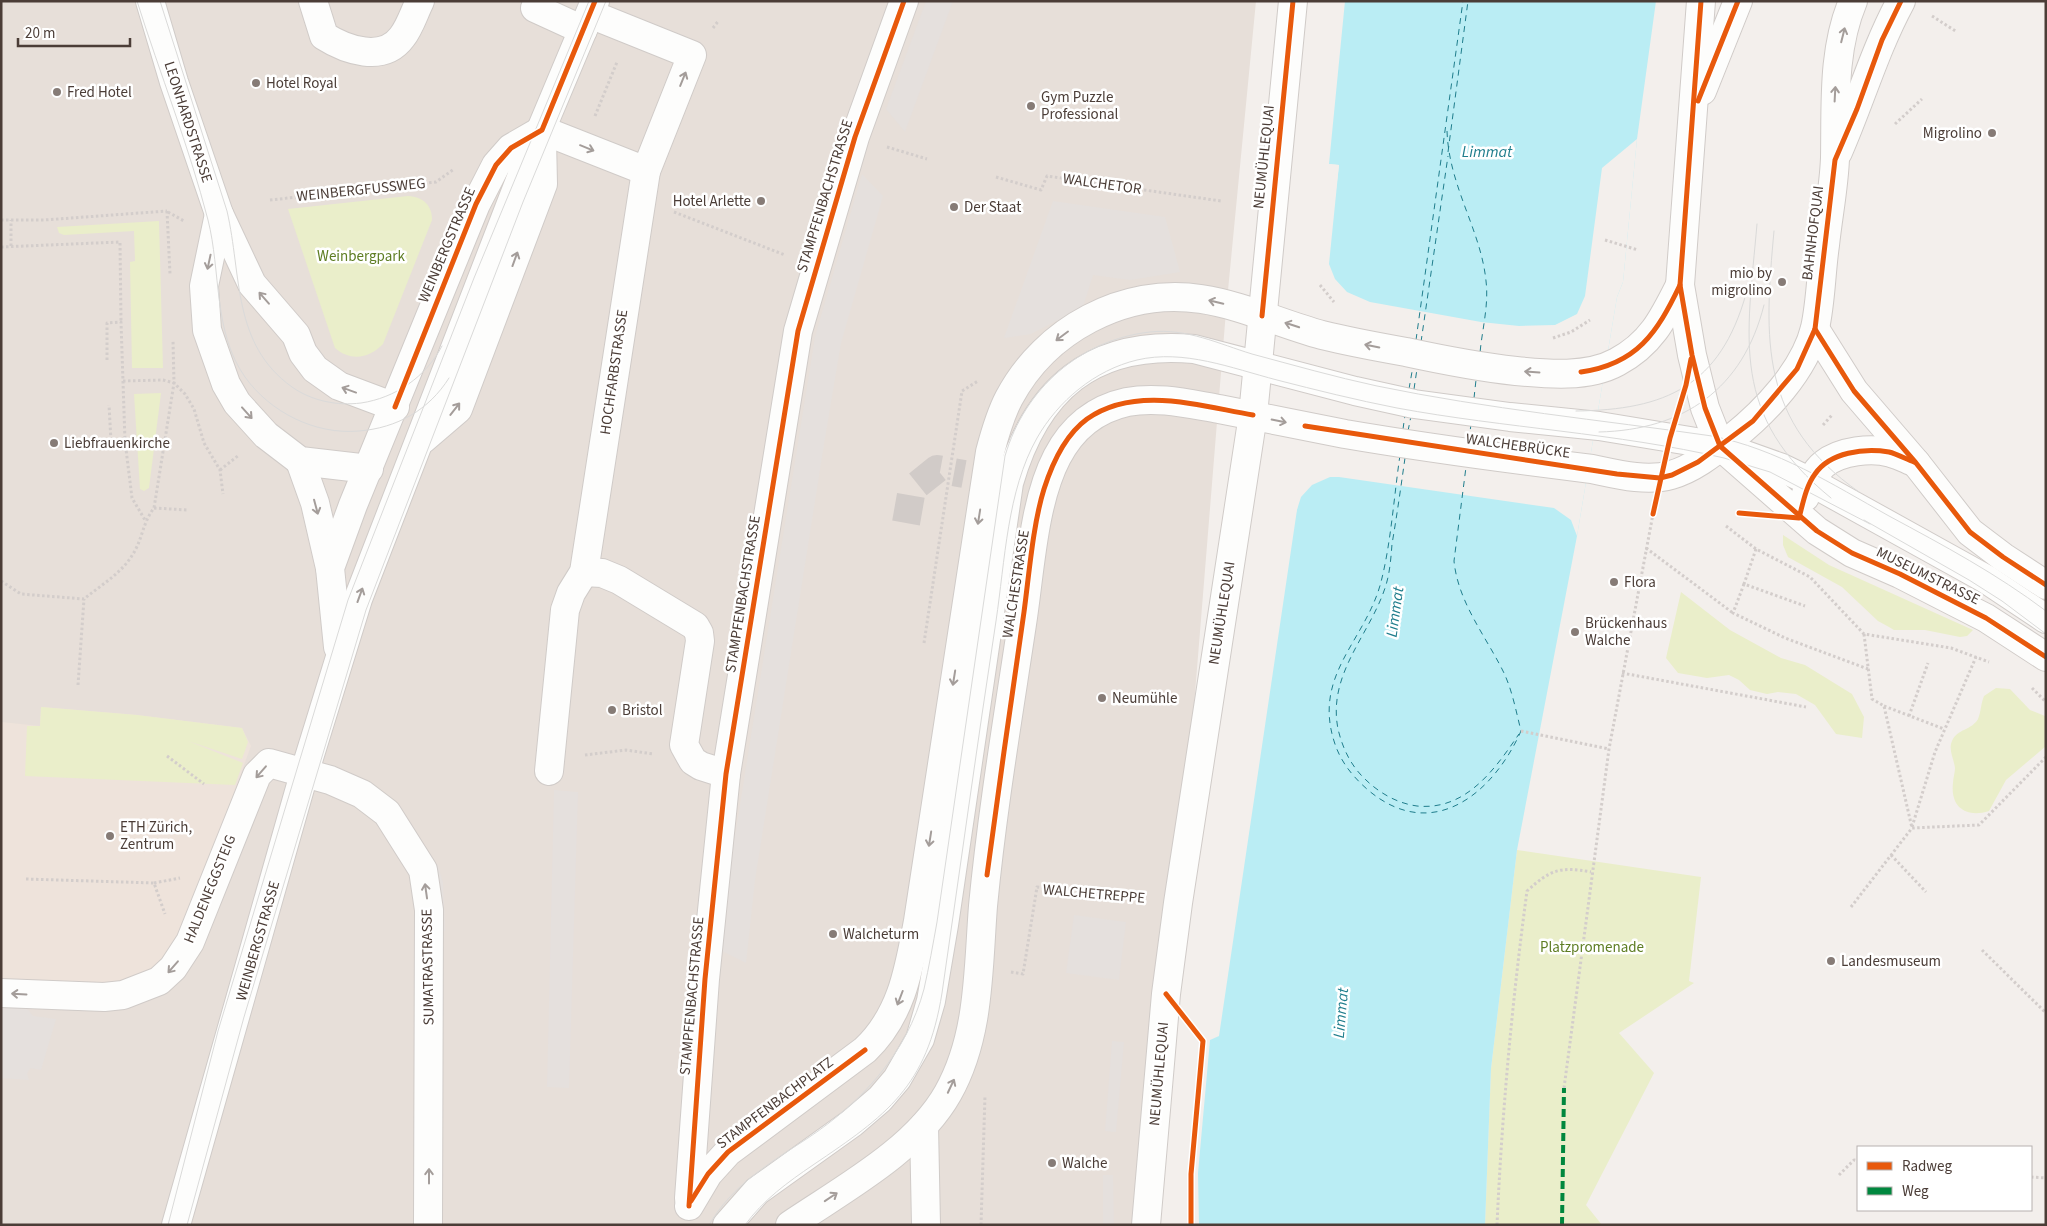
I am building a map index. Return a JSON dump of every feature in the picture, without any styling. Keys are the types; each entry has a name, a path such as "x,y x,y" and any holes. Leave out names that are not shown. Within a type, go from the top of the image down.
{"street":[{"name":"LEONHARDSTRASSE","path":"150,1 174,82 219,214 252,284 296,335 303,353 315,369 339,386 395,407"},
{"path":"313,1 324,36 349,50 363,52 388,50 402,38 420,1"},
{"name":"STAMPFENBACHSTRASSE","path":"689,1215 705,979 726,774 798,330 855,137 904,1"},
{"name":"NEUMÜHLEQUAI","path":"1146,1225 1166,994 1252,415 1293,1"},
{"path":"1701,1 1680,285 1692,354 1705,408 1720,446"},
{"path":"1694,111 1738,1"},
{"name":"BAHNHOFQUAI","path":"1720,446 1753,421 1774,398 1797,369 1815,329 1835,160 1834,104 1837,62 1852,1"},
{"name":"BAHNHOFQUAI","path":"1835,160 1857,109 1882,40 1901,1"},
{"path":"535,8 589,15"},
{"name":"WEINBERGSTRASSE","path":"369,469 419,442 458,409 543,184 542,130 589,15"},
{"name":"HOCHFARBSTRASSE","path":"549,771 565,610 571,594 584,572 646,171 692,55 589,15"},
{"path":"542,130 646,171"},
{"name":"WEINBERGSTRASSE","path":"339,657 330,568 476,204 496,165 512,148 542,130"},
{"path":"219,214 204,286 207,330 216,360 226,384 237,403 266,435 300,461 369,469"},
{"name":"WALCHESTRASSE","path":"866,1050 887,1026 901,997 908,973 918,921 983,471 1002,413 1024,374 1050,345 1087,320 1120,305 1174,297 1210,300 1321,335 1480,366 1534,372 1581,372 1614,364 1642,346 1650,338 1666,314 1680,285"},
{"path":"1815,329 1854,391 1916,463 1970,532 2003,557 2046,585"},
{"name":"WALCHESTRASSE","path":"983,471 1021,446 1041,410 1057,391 1098,363 1129,351 1170,347 1206,350 1312,380 1414,404 1510,417 1599,426 1720,446 1782,468 1811,482 1986,579 2046,619"},
{"name":"WALCHESTRASSE","path":"924,1126 947,1094 972,1028 982,930 1018,652 1043,492 1056,459 1073,432 1086,420 1116,405 1139,400 1168,401 1305,426"},
{"path":"395,407 419,442"},
{"name":"WALCHEBRÜCKE","path":"1305,426 1617,474 1660,478 1672,475 1720,446"},
{"name":"WEINBERGSTRASSE","path":"176,1225 339,657 358,599 419,442"},
{"name":"MUSEUMSTRASSE","path":"1720,446 1799,518 1852,553 1961,605 2003,628 2046,657"},
{"path":"1799,518 1811,482 1824,464 1851,453 1890,452 1916,463"},
{"path":"300,461 316,503 330,568"},
{"path":"983,471 1043,492"},
{"name":"WALCHESTRASSE","path":"728,1225 757,1191 852,1123 880,1099 911,1058 920,1039 931,1001 944,924 1003,519 983,471"},
{"path":"1961,605 1986,579 2003,557"},
{"path":"584,572 602,573 619,580 695,626 699,633 700,641 684,745 693,761 700,766 726,774"},
{"name":"HALDENEGGSTEIG","path":"1,993 124,995 159,981 180,957 190,942 257,775 268,764 304,774"},
{"name":"SUMATRASTRASSE","path":"304,774 330,780 362,794 387,813 423,870 429,910 428,1225"},
{"path":"918,921 982,930"},
{"name":"STAMPFENBACHPLATZ","path":"689,1215 708,1174 728,1152 866,1050"},
{"path":"790,1225 886,1158 924,1126"},
{"path":"924,1126 926,1225"}],"path":[{"path":"1932,16 1957,32"},
{"path":"592,122 618,61"},
{"path":"1895,124 1922,99"},
{"path":"884,146 927,159"},
{"path":"1,220 44,220 168,211 187,223"},
{"path":"671,211 785,256"},
{"path":"11,220 11,246"},
{"path":"1605,240 1638,250"},
{"path":"1,247 120,242 125,441 132,498 145,520"},
{"path":"1583,326 1590,320"},
{"path":"108,360 107,323 121,322"},
{"path":"982,379 962,391 983,471"},
{"path":"123,380 163,380 174,383 185,394 194,409 204,443 220,470 224,494"},
{"path":"1,581 21,594 84,598 123,568 134,553 145,520 154,508 174,383"},
{"path":"109,405 111,442 125,441"},
{"path":"1819,429 1839,408"},
{"path":"220,470 243,452"},
{"path":"1564,1088 1609,749 1660,478"},
{"path":"154,508 187,510"},
{"path":"1726,526 1756,549 1810,576 1864,634 1872,699 1884,706 1944,729"},
{"path":"1646,548 1733,612 1785,638 1868,670"},
{"path":"1733,612 1756,549"},
{"path":"1744,584 1805,606"},
{"path":"78,685 84,598"},
{"path":"1864,634 1951,648 1994,665"},
{"path":"1851,907 1912,828 1944,729 1976,657"},
{"path":"1909,716 1928,663"},
{"path":"1622,673 1806,707"},
{"path":"2026,683 2046,702"},
{"path":"1884,706 1912,828"},
{"path":"1521,730 1609,749"},
{"path":"580,755 626,750 658,755"},
{"path":"167,756 204,784"},
{"path":"1912,828 1979,825 2046,758"},
{"path":"1891,856 1926,892"},
{"path":"1497,1225 1501,1136 1513,992 1527,891 1547,873 1574,869 1592,872"},
{"path":"26,879 154,884 185,876"},
{"path":"154,884 180,957"},
{"path":"1982,950 2046,1013"},
{"path":"1166,994 1203,1041 1191,1174 1191,1225"},
{"path":"981,1225 985,1089"},
{"path":"1839,1176 1854,1160 1857,1161"},
{"path":"2032,1177 2046,1178"}],"shaded area":[{"path":"1,1 1256,1 1226,311 1178,903 1146,1225 1,1225"},
{"path":"926,1 953,1 905,132 886,109"},
{"path":"862,174 883,196 841,343 755,880 746,963 720,950 726,892 815,337"},
{"path":"1053,201 1165,217 1180,272 1130,280 1093,275 1083,307 1031,334 1004,338"},
{"name":"ETH Zürich, Zentrum","path":"41,707 137,715 242,728 251,746 180,940 151,972 120,984 1,982 1,722 40,726"},
{"path":"554,790 578,792 569,1088 547,1087"},
{"path":"438,865 443,883 445,931 434,931 426,867"},
{"path":"1074,915 1126,922 1119,980 1066,973"},
{"path":"1,1003 23,1003 33,1016 56,1019 41,1070 30,1068 27,1074 29,1080 1,1078"},
{"path":"1112,1041 1124,1042 1116,1132 1105,1131"},
{"path":"1103,1175 1113,1175 1114,1225 1103,1225"}],"green space":[{"name":"Weinbergpark","path":"408,196 418,198 426,203 432,215 432,220 383,344 366,355 354,357 347,355 335,348 288,209"},
{"path":"159,221 163,368 132,368 130,262 135,261 134,231 64,235 59,233 57,227"},
{"path":"161,393 149,488 144,491 140,489 134,394"},
{"path":"1783,535 1829,565 1973,630 1967,636 1960,637 1925,630 1894,630 1878,621 1842,587 1788,557 1783,545"},
{"path":"1681,592 1730,630 1781,658 1805,665 1852,694 1864,717 1862,738 1836,734 1815,705 1796,694 1778,692 1767,694 1750,690 1739,680 1729,675 1707,678 1678,673 1666,658"},
{"path":"1996,688 2010,689 2030,710 2045,716 2046,746 2006,780 1989,811 1981,813 1967,812 1957,805 1954,799 1953,781 1955,768 1951,744 1957,734 1975,723 1979,716 1984,696"},
{"path":"41,707 137,715 242,728 248,742 242,759 188,741 243,763 235,785 25,776 27,726 40,726"},
{"name":"Platzpromenade","path":"1517,850 1701,877 1689,981 1694,983 1619,1033 1654,1073 1586,1205 1602,1225 1485,1225 1491,1069"}],"water":[{"name":"Limmat","path":"1345,1 1656,1 1637,139 1623,282 1617,297 1577,536 1517,850 1491,1069 1485,1225 1199,1225 1198,1173 1210,1040 1219,1036 1298,503 1339,165 1329,164"}],"pier":[{"path":"1637,139 1623,282 1617,297 1577,536 1571,520 1554,508 1339,477 1330,477 1312,485 1301,497 1294,519 1292,519 1336,167 1328,166 1329,164 1339,165 1329,264 1335,279 1347,292 1370,302 1481,322 1519,326 1555,325 1577,314 1585,296 1602,168"}],"ferry route":[{"path":"1416,340 1463,1"},
{"path":"1448,152 1468,1"},
{"path":"1447,131 1453,171 1478,244 1486,281 1486,308 1480,353"},
{"path":"1421,342 1448,156"},
{"path":"1409,389 1413,366"},
{"path":"1414,389 1417,369"},
{"path":"1474,398 1476,380"},
{"path":"1403,429 1405,415"},
{"path":"1408,431 1411,416"},
{"path":"1469,440 1471,424"},
{"path":"1400,455 1390,535 1381,582 1374,603 1344,658 1336,677 1330,696 1329,717 1334,741 1347,768 1368,790 1392,806 1415,812 1437,812 1458,804 1477,792 1509,754 1521,731 1514,700 1506,678 1473,618 1457,576 1454,561 1466,467"},
{"path":"1405,458 1386,585 1371,620 1352,654 1339,690 1336,709 1338,729 1344,748 1357,770 1380,791 1401,802 1417,806 1434,806 1450,802 1464,795 1477,785 1500,761 1519,734"}],"tunnel":[{"path":"906,523 912,489 937,469 964,474"}],"tram line":[{"path":"137,1 183,137 208,220 219,301 228,341 235,359 255,390 280,411 310,425 342,431 359,431 386,426 411,415 432,399 449,378"},
{"path":"160,1 227,211 238,284 249,330 259,350 273,370 292,387 308,396 334,403 361,403 386,396 408,384 427,367 442,346"},
{"path":"168,1225 218,1031 348,600 474,278 589,1"},
{"path":"187,1225 244,1017 366,610 523,202 606,1"},
{"path":"1757,224 1749,340 1752,373 1760,405 1775,436 1798,467 1831,498"},
{"path":"1774,231 1769,308 1770,343 1775,376 1786,407 1802,437 1826,465 1859,492"},
{"path":"1576,411 1637,405 1662,398 1685,387 1705,371 1721,351 1735,325 1746,294"},
{"path":"1599,432 1630,429 1658,423 1683,413 1706,399 1725,382 1741,360 1754,334 1764,305"},
{"path":"709,1225 718,1211 740,1186 828,1124 864,1092 894,1055 916,1012 924,989 937,922 1005,456 1014,431 1026,409 1041,389 1079,357 1101,345 1124,337 1150,332 1177,332 1298,367 1377,386 1545,414 1712,436 1736,442 1759,449 1825,480 1969,560 2046,611"},
{"path":"745,1225 776,1192 862,1130 900,1096 914,1076 926,1052 935,1025 942,993 1013,503 1027,459 1037,438 1046,424 1067,400 1092,379 1107,371 1137,360 1155,357 1190,358 1225,365 1336,395 1397,408 1684,449 1724,458 1770,472 1870,524"},
{"path":"1864,520 1969,580 2002,601 2046,634"}],"marked path":[{"path":"1562,1225 1564,1088"}],"cycle path":[{"path":"395,407 476,204 496,165 511,148 542,130 595,1"},
{"path":"689,1206 705,979 726,774 798,331 855,137 904,1"},
{"path":"1262,316 1293,1"},
{"path":"1701,1 1680,285 1692,355 1705,408 1720,446 1817,531 1852,553 1900,574 1986,618 2046,657"},
{"path":"1698,101 1738,1"},
{"path":"1305,426 1617,474 1660,478 1672,475 1698,462 1753,421 1797,369 1815,329 1835,160 1857,109 1882,40 1901,1"},
{"path":"1581,372 1617,362 1631,354 1653,332 1663,318 1680,285"},
{"path":"1815,329 1854,391 1916,463 1970,532 2003,557 2046,585"},
{"path":"1653,514 1670,438 1686,385 1691,359"},
{"path":"987,875 1034,534 1044,489 1060,451 1072,433 1087,419 1106,409 1126,403 1147,400 1190,403 1253,415"},
{"path":"1739,513 1799,518 1807,489 1815,474 1829,461 1848,453 1859,451 1889,452 1914,462"},
{"path":"1166,994 1203,1041 1191,1174 1191,1225"},
{"path":"691,1201 708,1174 728,1152 865,1050"}],"place":[{"name":"Hotel Royal","path":"256,83"},
{"name":"Fred Hotel","path":"57,92"},
{"name":"Gym Puzzle Professional","path":"1031,106"},
{"name":"Migrolino","path":"1992,133"},
{"name":"Hotel Arlette","path":"761,201"},
{"name":"Der Staat","path":"954,207"},
{"name":"mio by migrolino","path":"1782,282"},
{"name":"Liebfrauenkirche","path":"54,443"},
{"name":"Flora","path":"1614,582"},
{"name":"Brückenhaus Walche","path":"1575,632"},
{"name":"Neumühle","path":"1102,698"},
{"name":"Bristol","path":"612,710"},
{"name":"ETH Zürich, Zentrum","path":"110,836"},
{"name":"Walcheturm","path":"833,934"},
{"name":"Landesmuseum","path":"1831,961"},
{"name":"Walche","path":"1052,1163"}]}
